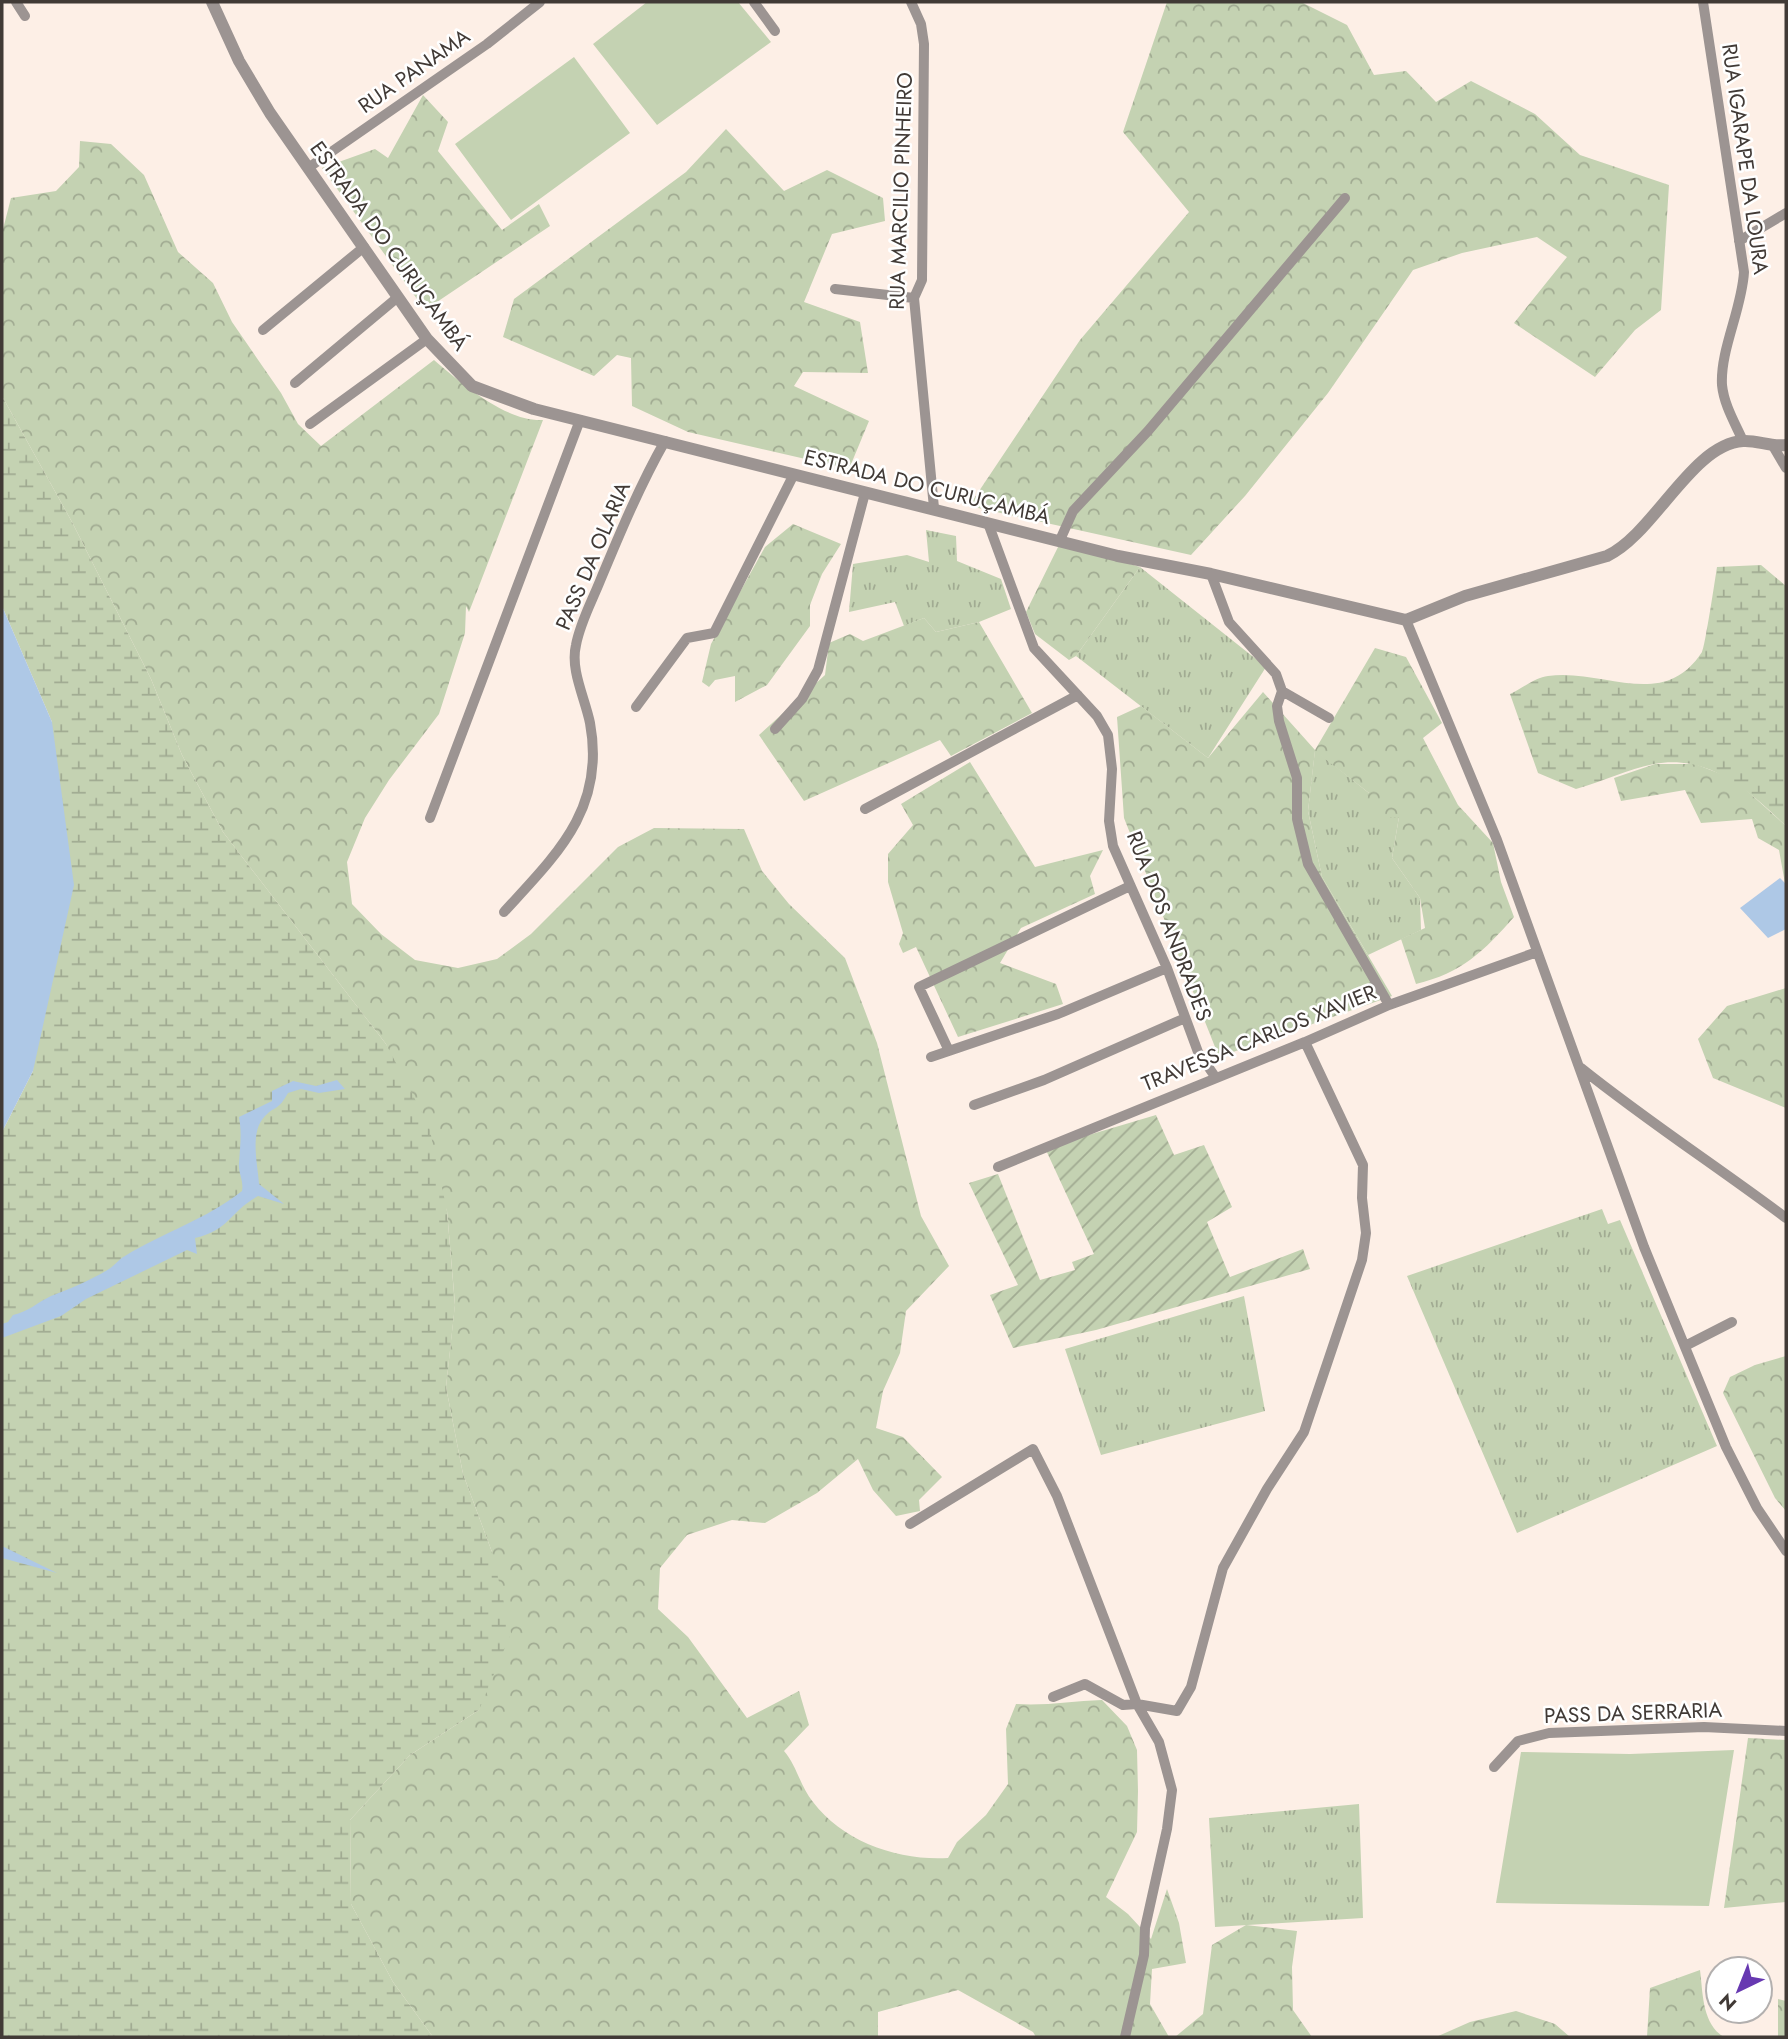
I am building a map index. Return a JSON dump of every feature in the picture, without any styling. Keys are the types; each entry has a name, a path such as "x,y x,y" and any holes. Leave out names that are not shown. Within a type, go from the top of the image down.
{"street":[{"path":"16,2 25,16"},
{"name":"ESTRADA DO CURUÇAMBÁ","path":"212,2 239,61 308,168 427,339 472,386 495,397 865,493 934,508 1118,556 1406,620"},
{"name":"RUA PANAMA","path":"308,168 487,44 540,2"},
{"path":"754,2 775,31"},
{"name":"RUA MARCILIO PINHEIRO","path":"911,2 921,24 925,82 922,280 914,298 934,508"},
{"name":"RUA IGARAPE DA LOURA","path":"1703,2 1745,272 1744,291 1722,384 1726,402 1743,441"},
{"path":"1060,540 1073,511 1148,431 1345,198"},
{"path":"1739,241 1786,213"},
{"path":"263,330 364,247"},
{"path":"835,289 914,298"},
{"path":"295,383 397,297"},
{"path":"310,424 427,339"},
{"path":"430,818 580,420"},
{"name":"PASS DA OLARIA","path":"503,912 562,848 582,810 589,783 591,729 578,677 575,648 621,531 666,441"},
{"path":"1786,468 1780,446 1743,441 1719,450 1698,466 1646,525 1619,550 1583,564 1465,596 1406,620 1497,840 1644,1247 1687,1345 1726,1447 1756,1508 1786,1551"},
{"path":"636,707 687,638 714,633 794,474"},
{"path":"775,729 802,699 818,670 865,493"},
{"name":"RUA DOS ANDRADES","path":"988,523 1034,648 1097,716 1108,735 1112,769 1109,821 1113,846 1128,887 1167,968 1183,1019 1198,1052 1216,1078"},
{"path":"1211,575 1229,622 1269,663 1276,674 1282,691 1277,706 1279,721 1297,778 1297,819 1308,864 1388,1004"},
{"path":"1282,691 1329,718"},
{"path":"865,809 1078,695"},
{"path":"949,1051 919,986 1128,887"},
{"name":"TRAVESSA CARLOS XAVIER","path":"998,1167 1305,1042 1388,1004 1537,952"},
{"path":"931,1057 1058,1014 1167,968"},
{"path":"974,1105 1044,1080 1183,1019"},
{"path":"1053,1697 1085,1684 1123,1705 1137,1704 1177,1711 1191,1688 1223,1569 1267,1489 1304,1432 1362,1260 1366,1233 1362,1198 1363,1165 1305,1042"},
{"path":"1581,1068 1640,1115 1713,1163 1786,1218"},
{"path":"1687,1345 1732,1322"},
{"path":"910,1524 1033,1449 1057,1496 1137,1704 1159,1742 1172,1790 1167,1829 1145,1928 1144,1955 1125,2037"},
{"name":"PASS DA SERRARIA","path":"1494,1767 1518,1741 1549,1733 1704,1727 1786,1731"}],"green space":[{"path":"647,2 738,2 771,42 657,125 593,44"},
{"path":"1167,2 1301,2 1347,25 1374,75 1406,71 1436,102 1471,81 1535,114 1580,155 1669,185 1661,310 1635,330 1595,377 1514,323 1567,257 1537,237 1462,253 1413,270 1328,393 1245,496 1191,555 969,506 1080,340 1189,212 1123,132"},
{"path":"574,57 630,133 511,220 455,144"},
{"path":"423,95 448,122 438,151 502,230 539,204 550,226 425,310 322,168 375,149 388,158"},
{"path":"726,129 784,191 827,170 883,198 885,221 832,234 804,302 860,322 868,373 803,372 794,386 869,421 849,469 688,432 632,406 631,358 617,355 594,376 503,337 514,299 686,172"},
{"path":"80,141 111,144 144,175 178,252 213,283 232,322 281,393 298,424 321,446 434,360 471,390 499,408 514,415 543,420 469,612 466,606 465,633 439,714 389,780 365,818 347,862 352,904 381,934 415,960 458,968 497,959 531,934 618,847 654,828 744,829 762,871 789,904 845,958 877,1043 921,1216 949,1266 906,1311 900,1353 883,1391 876,1428 903,1437 942,1477 919,1500 920,1511 896,1516 873,1490 858,1459 817,1493 765,1523 732,1520 687,1535 660,1568 658,1609 688,1637 747,1718 799,1691 809,1725 784,1751 813,1802 825,1816 856,1838 873,1846 910,1856 948,1858 957,1842 986,1815 1008,1784 1006,1729 1016,1704 1102,1700 1127,1726 1137,1750 1138,1791 1137,1832 1106,1897 1128,1914 1151,1939 1167,1889 1179,1923 1186,1963 1152,1969 1150,2004 1169,2037 1036,2037 1033,2032 958,1990 878,2012 878,2037 433,2037 393,1982 351,1904 350,1820 410,1755 479,1710 492,1552 463,1474 446,1387 455,1304 447,1211 386,1044 223,832 182,755 151,679 72,522 2,396 2,233 11,198 56,191 79,167"},
{"path":"2,396 72,522 151,679 182,755 223,832 386,1044 429,1126 447,1211 455,1305 446,1387 463,1474 492,1552 511,1633 479,1710 410,1755 350,1820 351,1904 393,1982 433,2037 2,2037 2,1132 33,1071 52,722 2,606"},
{"path":"793,524 841,544 822,574 810,605 810,626 767,685 735,702 735,676 715,680 709,687 702,682 711,644 765,547"},
{"path":"926,530 956,536 957,561 1001,579 1011,609 979,622 936,632 924,618 904,626 895,602 849,612 853,564 907,555 929,562"},
{"path":"1060,543 1140,567 1076,656 1069,660 1035,634 1026,612"},
{"path":"1761,565 1786,586 1786,826 1743,788 1711,770 1693,765 1674,762 1654,764 1576,789 1538,773 1510,694 1548,676 1590,677 1631,684 1669,680 1686,670 1702,652 1717,567"},
{"path":"1140,567 1266,667 1208,758 1076,656"},
{"path":"924,618 936,632 979,622 1032,713 951,756 940,740 804,801 759,735 825,675 829,643 850,634 863,641"},
{"path":"1375,648 1406,657 1442,723 1423,738 1458,805 1493,843 1501,882 1514,917 1471,959 1446,974 1416,984 1401,939 1425,928 1420,898 1392,858 1399,817 1362,818 1369,793 1315,751 1308,811 1322,877 1392,996 1219,1057 1124,818 1117,717 1141,706 1208,758 1263,692 1315,750"},
{"path":"1315,750 1399,817 1392,858 1420,898 1421,930 1368,955 1322,877 1308,811"},
{"path":"970,762 1035,867 1103,850 1090,876 1095,894 1021,928 1000,963 1056,984 1063,1004 958,1037 916,947 903,953 899,944 903,933 888,882 888,854 913,825 901,804"},
{"path":"1655,764 1695,764 1734,779 1786,826 1786,889 1779,850 1758,838 1752,819 1701,823 1685,790 1621,801 1614,778"},
{"path":"1786,988 1786,1108 1713,1078 1698,1039 1727,1006"},
{"path":"1156,1115 1174,1155 1204,1145 1232,1207 1207,1222 1230,1277 1303,1249 1310,1269 1096,1330 1013,1348 990,1295 1018,1285 969,1183 998,1174 1040,1280 1075,1270 1072,1262 1094,1254 1045,1148"},
{"path":"1602,1209 1608,1224 1620,1220 1717,1446 1517,1533 1407,1276"},
{"path":"1244,1296 1265,1411 1101,1455 1065,1349"},
{"path":"1786,1356 1786,1511 1775,1498 1723,1393 1730,1377 1755,1365"},
{"path":"1748,1738 1786,1740 1786,1902 1724,1908"},
{"path":"1734,1750 1709,1906 1496,1903 1521,1752 1630,1754"},
{"path":"1359,1804 1363,1918 1215,1927 1209,1818"},
{"path":"1246,1925 1297,1931 1292,1967 1293,2010 1312,2037 1175,2037 1203,2014 1212,1945"},
{"path":"1700,1970 1704,2025 1712,2025 1724,2037 1647,2037 1650,1988"},
{"path":"1778,1999 1786,2001 1786,2037 1778,2037"},
{"path":"1516,2011 1555,2024 1570,2037 1436,2037 1470,2022"}],"water":[{"path":"2,606 52,722 74,885 33,1071 2,1132"},
{"path":"1780,878 1786,884 1786,929 1768,938 1740,908"},
{"path":"337,1080 345,1089 319,1093 301,1089 288,1093 282,1103 260,1123 256,1140 259,1184 284,1204 258,1196 216,1230 195,1238 197,1254 187,1250 86,1299 61,1316 2,1338 2,1324 8,1322 13,1315 96,1277 123,1257 214,1210 242,1191 239,1117 272,1101 272,1091 293,1081 316,1086"},
{"path":"2,1546 57,1573 2,1558"}]}
